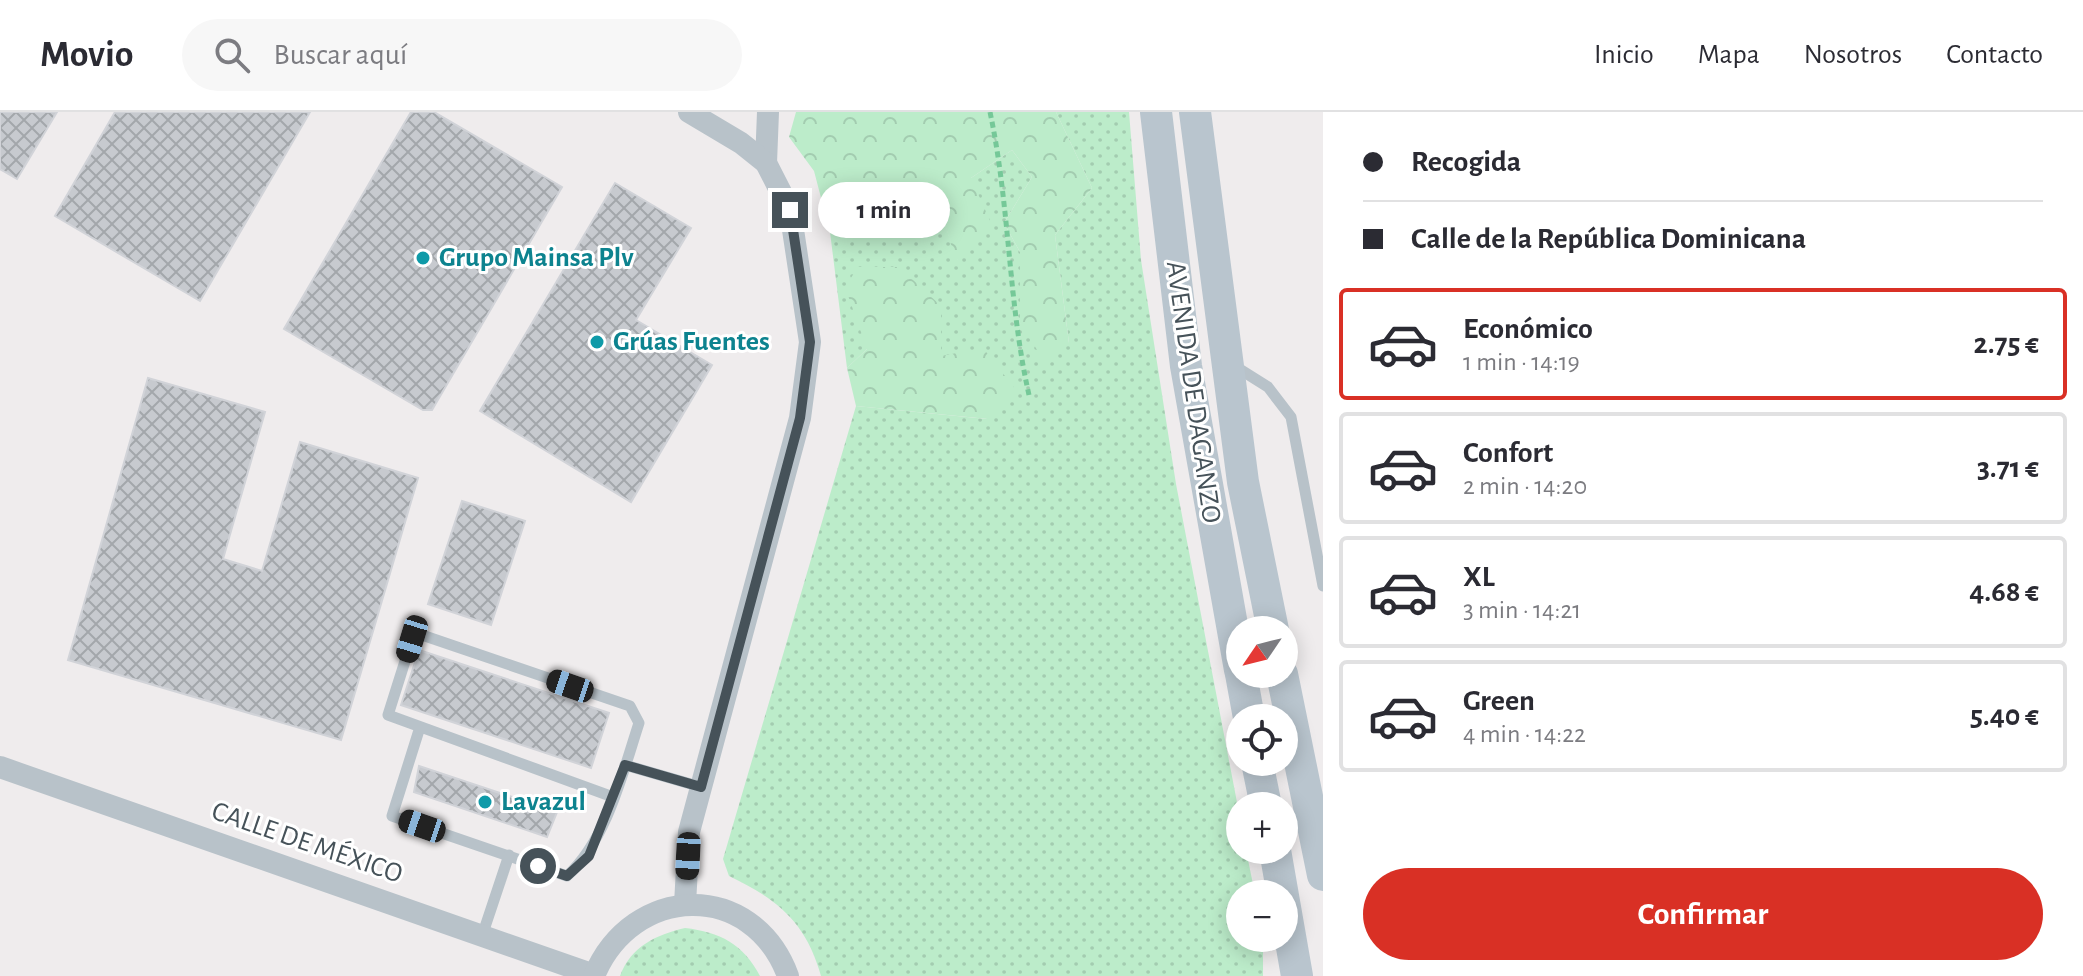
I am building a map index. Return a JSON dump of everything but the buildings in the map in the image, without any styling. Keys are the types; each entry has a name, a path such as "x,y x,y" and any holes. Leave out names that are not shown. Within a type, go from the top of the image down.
{"main road":[{"name":"AVENIDA DE DAGANZO","path":"1156,112 1186,366 1230,616"},
{"name":"AVENIDA DE DAGANZO","path":"1195,112 1243,482 1270,616"},
{"path":"1285,688 1323,875"},
{"path":"1277,864 1297,976"}],"street":[{"path":"685,904 689,832 800,418 810,342 790,210 766,163 741,143 689,112"},
{"path":"766,163 768,112"},
{"name":"CALLE DE MÉXICO","path":"0,767 594,975"},
{"path":"594,975 608,947 627,926 656,910 685,904 715,907 747,921 771,943 788,976"}],"lane":[{"path":"1227,361 1268,387 1291,417 1323,586"},
{"path":"420,727 392,816 567,876 589,856 613,797 639,723 630,706 419,634 412,639 388,715 613,797"},
{"path":"625,765 701,787"},
{"path":"482,936 509,855"}],"path":[{"path":"990,112 1004,189 1016,338 1029,395"}],"green space":[{"path":"796,112 1056,112 1092,188 1055,235 1069,343 1046,364 1020,323 1020,252 1004,223 1032,177 1012,150 971,178 991,223 956,261 944,221 884,207 830,232 814,171 789,137"},
{"path":"1056,112 1129,112 1141,260 1176,484 1226,745 1226,776 1232,776 1235,792 1226,792 1226,864 1249,864 1252,880 1226,880 1226,952 1263,952 1263,976 821,976 815,957 798,927 762,894 729,876 723,859 856,406 987,419 941,357 867,349 847,368 830,232 884,207 944,221 957,260 971,178 1012,150 1032,177 1004,223 1020,252 1020,323 1069,343 1055,235 1092,188"},
{"path":"858,267 899,267 941,306 941,356 983,348 1016,390 988,419 856,406 847,368 867,349 845,287"},
{"path":"685,928 709,933 729,942 746,956 760,976 620,976 631,957 646,943"}],"place":[{"name":"Grupo Mainsa Plv","path":"423,258"},
{"name":"Grúas Fuentes","path":"597,342"},
{"name":"Lavazul","path":"485,802"}],"route":[{"path":"538,866 567,876 589,856 625,765 701,787 800,418 810,342 790,210"}]}
